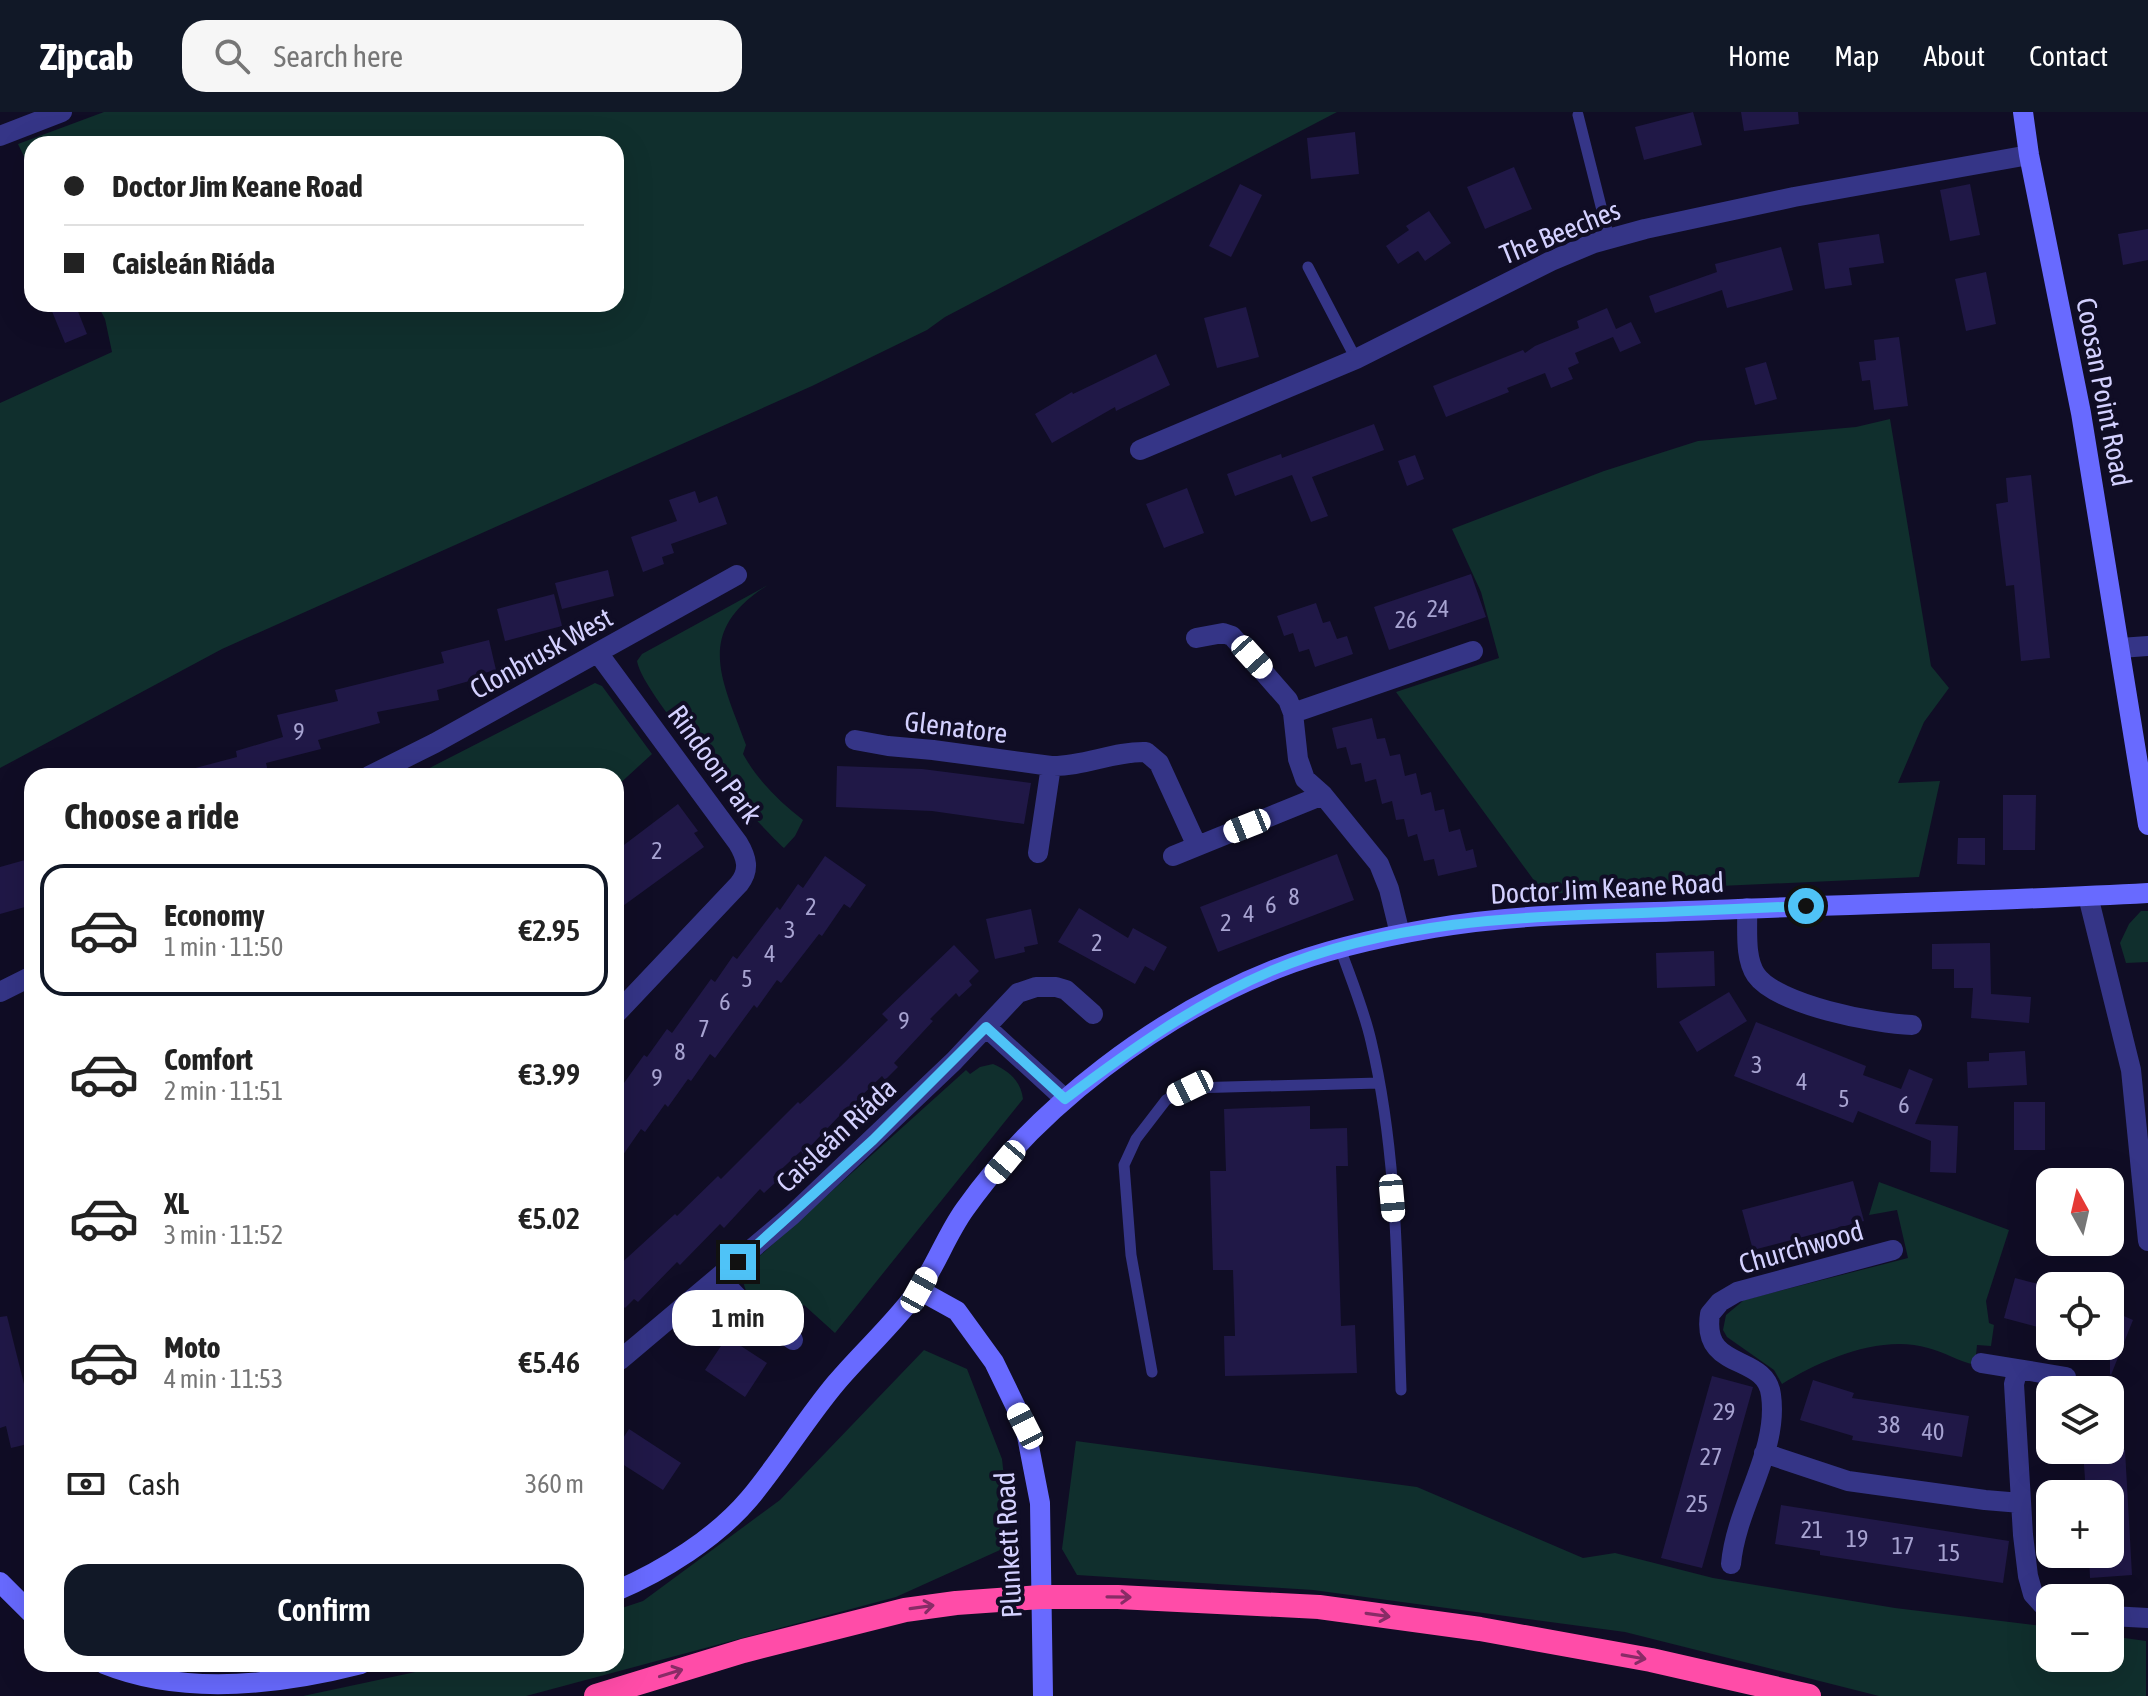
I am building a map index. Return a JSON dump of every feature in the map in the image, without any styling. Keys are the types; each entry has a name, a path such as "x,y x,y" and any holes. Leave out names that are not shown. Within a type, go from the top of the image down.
{"highway":[{"path":"596,1696 743,1651 905,1610 1041,1597 1118,1597 1319,1607 1511,1635 1651,1660 1809,1696"}],"street":[{"path":"0,136 62,112"},
{"name":"Coosan Point Road","path":"2023,112 2081,413 2148,825"},
{"name":"The Beeches","path":"1140,450 1356,359 1551,261 1609,238 1794,197 2029,155"},
{"name":"Clonbrusk West","path":"385,768 737,575"},
{"path":"1196,638 1223,633 1232,636 1284,693 1293,713 1295,742 1303,773 1383,871 1400,934"},
{"path":"2120,648 2148,646"},
{"path":"1293,713 1473,651"},
{"name":"Rindoon Park","path":"598,653 738,843 747,864 739,884 624,1006"},
{"name":"Glenatore","path":"855,740 1051,766 1146,752 1159,763 1197,846"},
{"path":"1038,853 1051,766"},
{"path":"1173,856 1323,795"},
{"name":"Doctor Jim Keane Road","path":"624,1587 665,1566 711,1534 746,1502 833,1386 919,1290 964,1210 1065,1099 1123,1054 1195,1009 1271,971 1340,948 1456,924 1542,917 2148,893"},
{"path":"2088,896 2131,1070 2148,1241"},
{"path":"1747,908 1752,965 1761,981 1786,996 1843,1014 1871,1021 1912,1025"},
{"path":"0,992 24,980"},
{"name":"Caisleán Riáda","path":"624,1357 719,1278 873,1140 1018,993 1036,987 1066,990 1093,1014"},
{"path":"986,1027 1065,1099"},
{"name":"Churchwood","path":"1731,1564 1737,1526 1764,1453 1772,1419 1769,1385 1764,1376 1726,1357 1717,1349 1710,1337 1710,1314 1720,1302 1737,1292 1893,1250"},
{"path":"719,1278 744,1304 793,1340"},
{"name":"Plunkett Road","path":"919,1290 957,1311 994,1362 1025,1426 1040,1503 1043,1696"},
{"path":"1981,1363 2060,1376"},
{"path":"2018,1369 2013,1400 2021,1503 2031,1588 2036,1597"},
{"path":"1764,1453 1848,1481 2021,1503"},
{"path":"0,1582 24,1606"},
{"path":"2124,1617 2148,1618"},
{"path":"122,1672 174,1688 214,1690 326,1672"}],"lane":[{"path":"1578,115 1609,238"},
{"path":"1308,267 1356,359"},
{"path":"1340,948 1371,1039 1385,1117 1396,1252 1401,1390"},
{"path":"1152,1372 1131,1255 1124,1165 1136,1139 1166,1100 1190,1088 1379,1083"}],"green space":[{"path":"104,112 1337,112 945,317 927,330 812,386 222,649 0,768 0,403 112,352 101,312 624,312 624,136 40,136"},
{"path":"24,142 24,156 18,144"},
{"path":"1890,419 1931,666 1949,688 1924,722 1898,783 1940,781 1919,877 1544,894 1396,692 1499,658 1481,592 1452,529 1604,471 1698,441 1856,427"},
{"path":"768,585 745,603 730,621 722,639 720,658 729,699 746,745 743,754 770,790 803,820 784,848 726,786 678,728 658,700 637,661 642,654"},
{"path":"595,683 602,686 652,754 624,780 624,768 430,768"},
{"path":"2141,911 2148,911 2148,962 2126,963 2120,943 2129,924"},
{"path":"993,1064 1013,1077 1023,1099 835,1333 804,1305 783,1316 750,1295 744,1281 753,1262 966,1070 970,1074 980,1067"},
{"path":"1879,1182 2009,1230 1986,1301 1989,1323 1994,1325 1991,1346 1977,1345 1975,1365 1910,1345 1871,1347 1833,1358 1782,1384 1774,1370 1727,1337 1723,1330 1726,1315 1744,1300 1908,1258 1897,1210 1869,1215"},
{"path":"924,1350 967,1369 1002,1459 1009,1523 1000,1550 896,1597 624,1670 624,1607 643,1601 780,1500"},
{"path":"1076,1441 1417,1487 1583,1558 1615,1553 1713,1578 1895,1608 2036,1625 2036,1672 2124,1672 2124,1638 2146,1641 2146,1696 1879,1696 1625,1632 1313,1590 1077,1575 1062,1549"},
{"path":"416,1672 616,1672 526,1696 303,1696"}],"building":[{"path":"1693,112 1702,145 1644,160 1635,127"},
{"path":"1741,112 1798,112 1799,124 1744,131"},
{"path":"1355,132 1359,174 1311,179 1307,138"},
{"path":"1514,167 1532,209 1485,229 1467,187"},
{"path":"1240,184 1262,195 1231,257 1209,246"},
{"path":"1970,184 1980,235 1950,241 1940,190"},
{"path":"1429,211 1451,243 1425,261 1418,251 1398,264 1386,246 1409,230 1406,226"},
{"path":"2148,229 2148,260 2123,265 2118,234"},
{"path":"1879,234 1884,263 1849,268 1852,285 1825,289 1818,243"},
{"path":"1781,247 1793,290 1727,308 1722,290 1655,313 1649,296 1717,272 1715,264"},
{"path":"1986,272 1996,324 1966,331 1955,279"},
{"path":"1246,307 1259,357 1217,368 1204,318"},
{"path":"1607,308 1616,329 1631,322 1641,343 1620,352 1613,337 1575,353 1579,363 1568,368 1573,379 1551,388 1545,373 1507,388 1509,392 1446,417 1433,386 1523,350 1525,353 1579,328 1577,321"},
{"path":"52,312 78,312 87,334 65,343"},
{"path":"1899,337 1908,406 1874,410 1870,380 1862,381 1859,362 1876,360 1874,340"},
{"path":"1156,354 1170,385 1116,411 1115,407 1052,443 1035,414 1072,392"},
{"path":"1766,362 1777,399 1755,405 1745,368"},
{"path":"1374,424 1384,450 1312,477 1328,516 1311,522 1292,475 1235,496 1227,474 1281,454 1282,458"},
{"path":"1415,455 1424,479 1407,486 1398,461"},
{"path":"2031,475 2050,658 2021,661 2014,585 2006,586 1996,504 2008,502 2006,478"},
{"path":"1187,488 1204,533 1164,548 1146,504"},
{"path":"695,491 699,503 717,496 727,524 671,544 674,553 662,557 664,564 643,572 631,537 677,521 669,500"},
{"path":"608,570 614,596 562,609 555,583"},
{"path":"1471,574 1486,617 1389,650 1374,607"},
{"path":"554,594 562,626 505,641 497,609"},
{"path":"1316,603 1323,623 1330,621 1337,639 1347,636 1353,654 1315,667 1309,649 1299,652 1293,633 1284,636 1277,616"},
{"path":"489,640 496,670 437,690 439,700 377,712 380,723 318,740 321,749 266,763 267,768 196,768 237,757 236,751 283,737 277,715 338,701 335,690 444,663 441,652"},
{"path":"1372,718 1377,739 1385,738 1390,756 1400,754 1405,776 1416,773 1421,795 1431,792 1435,811 1444,809 1449,832 1460,829 1466,851 1473,849 1477,867 1438,876 1434,859 1424,861 1417,834 1408,837 1404,819 1396,820 1392,801 1382,804 1376,779 1365,782 1361,763 1351,765 1346,747 1337,749 1332,728"},
{"path":"837,766 922,769 1031,783 1024,824 932,811 836,807"},
{"path":"2003,795 2036,795 2035,850 2003,850"},
{"path":"678,804 698,831 694,833 704,847 624,905 624,845"},
{"path":"1958,838 1985,838 1985,865 1957,864"},
{"path":"1337,854 1354,900 1218,952 1200,907"},
{"path":"825,856 866,885 850,908 844,904 822,936 819,934 781,983 777,980 757,1008 754,1005 715,1058 710,1054 691,1081 688,1079 668,1107 665,1104 645,1132 641,1129 624,1153 624,1083 667,1029 672,1033 711,979 715,982 733,956 737,959 777,907 780,910 798,884 803,888"},
{"path":"24,860 24,907 0,914 0,867"},
{"path":"1079,908 1128,938 1133,928 1167,947 1154,971 1145,966 1135,984 1058,942"},
{"path":"1031,909 1038,944 1024,947 1025,952 995,959 986,919"},
{"path":"1990,943 1991,994 2031,997 2029,1023 1971,1018 1973,988 1954,988 1954,969 1932,969 1932,944"},
{"path":"954,945 979,971 969,981 972,985 959,997 956,993 930,1019 933,1021 894,1063 898,1067 885,1080 882,1076 856,1101 858,1104 846,1116 842,1113 803,1154 801,1151 773,1177 777,1181 764,1193 760,1189 724,1228 720,1224 680,1265 677,1262 638,1302 634,1299 625,1308 624,1261 718,1176 721,1179 798,1102 800,1104 841,1066 888,1020 882,1014"},
{"path":"1714,951 1715,986 1657,988 1656,953"},
{"path":"1729,992 1747,1021 1697,1052 1679,1022"},
{"path":"1756,1022 1866,1066 1863,1075 1901,1089 1909,1069 1933,1079 1915,1124 1958,1126 1956,1173 1930,1172 1931,1141 1858,1111 1853,1123 1734,1076"},
{"path":"2025,1051 2027,1085 1968,1088 1967,1062 1989,1061 1989,1053"},
{"path":"2014,1102 2045,1102 2045,1150 2014,1150"},
{"path":"1310,1106 1310,1129 1347,1128 1348,1166 1336,1166 1341,1326 1355,1325 1357,1373 1225,1376 1224,1336 1235,1336 1233,1270 1213,1270 1210,1171 1226,1171 1224,1109"},
{"path":"1853,1181 1864,1221 1753,1250 1742,1210"},
{"path":"2015,1278 2036,1283 2036,1327 2004,1318"},
{"path":"7,1316 24,1384 24,1445 11,1448 6,1426 0,1428 0,1317"},
{"path":"2124,1316 2133,1320 2124,1342"},
{"path":"727,1337 767,1363 745,1397 705,1370"},
{"path":"2110,1360 2117,1360 2111,1375"},
{"path":"1712,1376 1753,1387 1702,1568 1661,1558"},
{"path":"1813,1380 1854,1393 1852,1398 1969,1416 1962,1457 1852,1440 1853,1436 1800,1420"},
{"path":"629,1429 681,1463 663,1490 624,1465 624,1437"},
{"path":"2125,1450 2132,1575 2090,1578 2090,1568 2124,1568 2124,1480 2085,1480 2084,1464 2124,1464"},
{"path":"1781,1505 2009,1541 2003,1583 1820,1555 1820,1551 1775,1544"}],"route":[{"path":"738,1262 873,1140 986,1027 1065,1099 1123,1054 1220,996 1271,971 1365,941 1456,924 1542,917 1806,906"}]}
